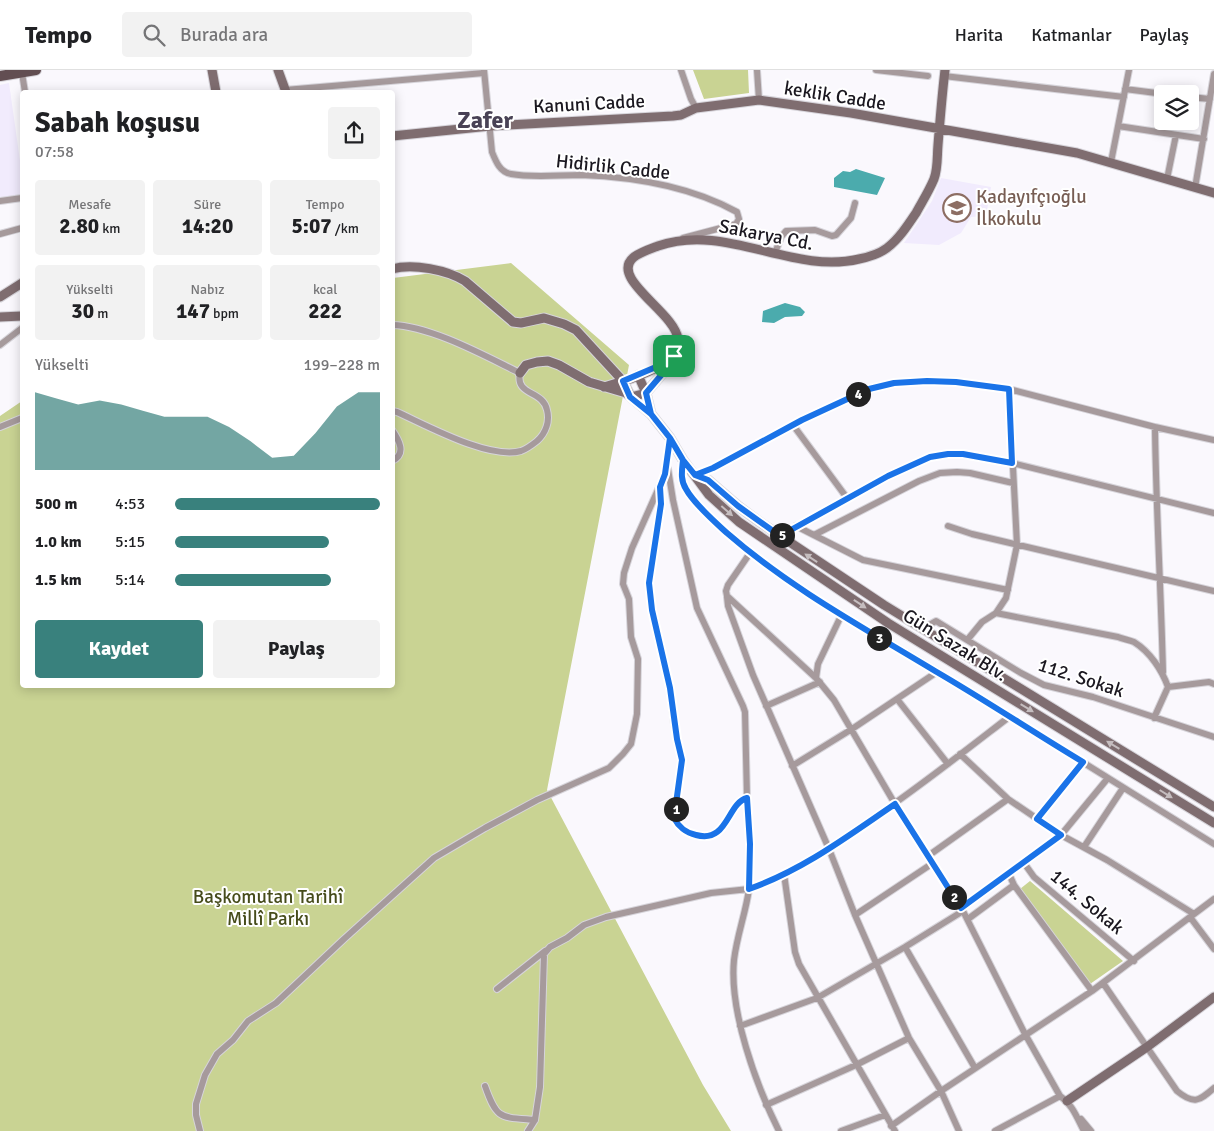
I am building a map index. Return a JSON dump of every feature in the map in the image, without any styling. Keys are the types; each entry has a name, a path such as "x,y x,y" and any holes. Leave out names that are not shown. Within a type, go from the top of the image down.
{"main road":[{"path":"1,74 36,70"},
{"path":"212,70 216,90"},
{"path":"278,70 286,90"},
{"name":"Sakarya Cd.","path":"646,393 669,366 677,348 678,338 668,318 630,278 627,269 630,261 637,255 668,243 688,240 708,240 833,263 873,256 887,248 910,223 934,178 945,73"},
{"name":"keklik Cadde","path":"696,108 759,100 851,113 1077,153 1214,193"},
{"name":"Kanuni Cadde","path":"395,136 490,126 673,116 681,115 696,108"},
{"path":"395,268 409,266 456,276 465,281 513,322 521,323 544,318 576,330 623,381 630,397"},
{"path":"0,297 20,284"},
{"path":"0,318 20,316"},
{"path":"603,387 638,375 663,364 674,356"},
{"path":"520,373 526,365 548,361 589,382 626,394 651,414"},
{"path":"638,375 646,393 651,414"},
{"path":"630,397 646,393"},
{"name":"Gün Sazak Blv.","path":"651,414 709,495 739,522 888,623 1214,823"},
{"name":"Gün Sazak Blv.","path":"695,475 708,480 738,506 861,590 1214,807"},
{"path":"1064,1098 1147,1047 1214,997"}],"street":[{"path":"682,70 696,108"},
{"path":"757,70 759,100"},
{"path":"876,70 928,76"},
{"path":"1111,162 1129,70"},
{"path":"21,71 25,90"},
{"path":"296,90 484,71"},
{"name":"Hidirlik Cadde","path":"484,71 492,152 497,164 504,171 511,174 584,176 658,184 703,196 737,212 739,216 740,219 736,224 668,243"},
{"path":"945,73 1124,97"},
{"path":"1195,188 1214,74"},
{"path":"1125,89 1154,93"},
{"path":"1199,98 1210,99"},
{"path":"1118,126 1204,139"},
{"path":"1205,130 1214,132"},
{"path":"1167,179 1176,135"},
{"path":"0,201 20,198"},
{"path":"775,253 781,237 786,231 815,230 832,236 836,235 851,218 855,203"},
{"path":"0,234 20,229"},
{"path":"395,325 407,325 467,346 520,373 518,381 520,385 539,397 546,405 548,423 541,437 532,446 520,451 493,451 464,442 395,412"},
{"path":"0,345 20,330"},
{"path":"695,475 713,468 793,425 869,389 894,383 956,382 1009,389 1155,427 1214,440"},
{"path":"968,639 982,622 996,613 1006,598 1017,545 1009,389"},
{"path":"0,427 20,419"},
{"path":"793,425 847,498"},
{"path":"1154,718 1168,688 1163,672 1155,427"},
{"path":"395,435 401,450 400,455 395,459"},
{"path":"200,1131 196,1115 196,1104 205,1075 217,1054 233,1040 248,1022 276,1003 344,938 434,858 537,800 608,768 631,744 637,714 638,659 631,637 629,599 623,584 624,573 632,548 660,487 667,463 670,438"},
{"path":"780,536 888,476 930,457 948,454 963,454 1012,463 1214,514"},
{"path":"683,460 682,472 686,490 712,520 750,553 841,616 937,672 1214,844"},
{"path":"667,463 696,608 705,623 745,712 750,844 749,889 734,960 733,990 740,1026 766,1105 779,1131"},
{"path":"814,535 919,481 940,473 970,473 1013,483"},
{"path":"660,487 661,504 649,583 652,610 670,688 682,760 674,818 677,823 691,834 700,836 712,834 718,831 739,802 747,798"},
{"path":"796,526 863,560 1008,590"},
{"path":"948,526 1017,545 1214,591"},
{"path":"750,553 728,586 726,591 728,606 766,706 829,849 876,964 909,1038 941,1091 959,1131"},
{"path":"727,596 818,680 852,728 895,804 968,919 1025,1034 1064,1098 1091,1131"},
{"path":"996,613 1133,642 1163,672"},
{"path":"818,680 818,664 841,616"},
{"name":"112. Sokak","path":"922,629 936,620 1021,673 1044,684 1093,696 1214,737"},
{"path":"792,766 937,672"},
{"path":"766,706 818,680"},
{"path":"1168,688 1209,682 1214,684"},
{"path":"896,699 948,764"},
{"path":"497,989 529,962 584,925 606,917 711,893 749,889 784,874 829,849 895,804 1009,717"},
{"path":"960,754 1008,799 1061,835 1084,847 1192,915 1214,949"},
{"path":"1037,819 1083,762"},
{"path":"740,1026 817,998 905,947 962,909 1061,835 1108,778"},
{"path":"1084,847 1123,788"},
{"path":"928,856 1008,799"},
{"path":"855,915 933,863"},
{"name":"144. Sokak","path":"1024,863 1034,877 1134,960"},
{"path":"784,874 795,952 799,964 893,1129 941,1091 1092,991 1214,899"},
{"path":"1009,874 1014,885 1092,991"},
{"path":"968,919 1014,885"},
{"path":"905,947 975,1068"},
{"path":"528,1131 534,1120 540,1087 544,954 546,950"},
{"path":"1103,983 1177,1092 1186,1099 1196,1100 1204,1097 1214,1088"},
{"path":"766,1105 856,1065 909,1038"},
{"path":"485,1086 497,1112 505,1118 534,1120"},
{"path":"994,1131 1064,1098"},
{"path":"1074,1110 1084,1131"},
{"path":"841,1131 884,1115"}],"shaded area":[{"path":"9,83 20,161 20,197 0,199 0,85"},
{"name":"Kadayıfçıoğlu İlkokulu","path":"941,178 991,187 986,216 971,217 961,233 939,245 904,243 932,201"}],"green space":[{"path":"693,70 748,70 749,93 704,99"},
{"name":"Başkomutan Tarihî Millî Parkı","path":"511,263 629,365 547,790 703,1085 731,1131 0,1131 0,416 20,402 20,688 395,688 395,278"},
{"path":"1030,881 1123,961 1090,984 1020,889"}],"water":[{"path":"856,169 885,178 877,195 834,187 834,178 843,171 850,172"},
{"path":"785,303 800,307 805,312 802,316 785,317 774,323 762,322 763,311"}],"place":[{"name":"Kadayıfçıoğlu İlkokulu","path":"957,208"}],"district":[{"name":"Zafer","path":"485,120"}],"route":[{"path":"674,356 663,364 623,381 630,397 651,414 654,418 670,438 683,460 695,475 708,480 738,506 780,536 888,476 930,457 963,454 1012,463 1009,389 956,382 894,383 869,389 802,420 713,468 695,475 683,460 683,482 686,490 712,520 750,553 841,616 937,672 1083,762 1037,819 1061,835 961,908 895,804 808,862 749,889 750,844 747,798 739,802 718,831 708,836 691,834 682,828 674,818 682,760 674,724 674,709 670,688 652,610 649,583 661,504 660,487 665,474 670,438 651,414 646,393 669,366 674,356"}]}
